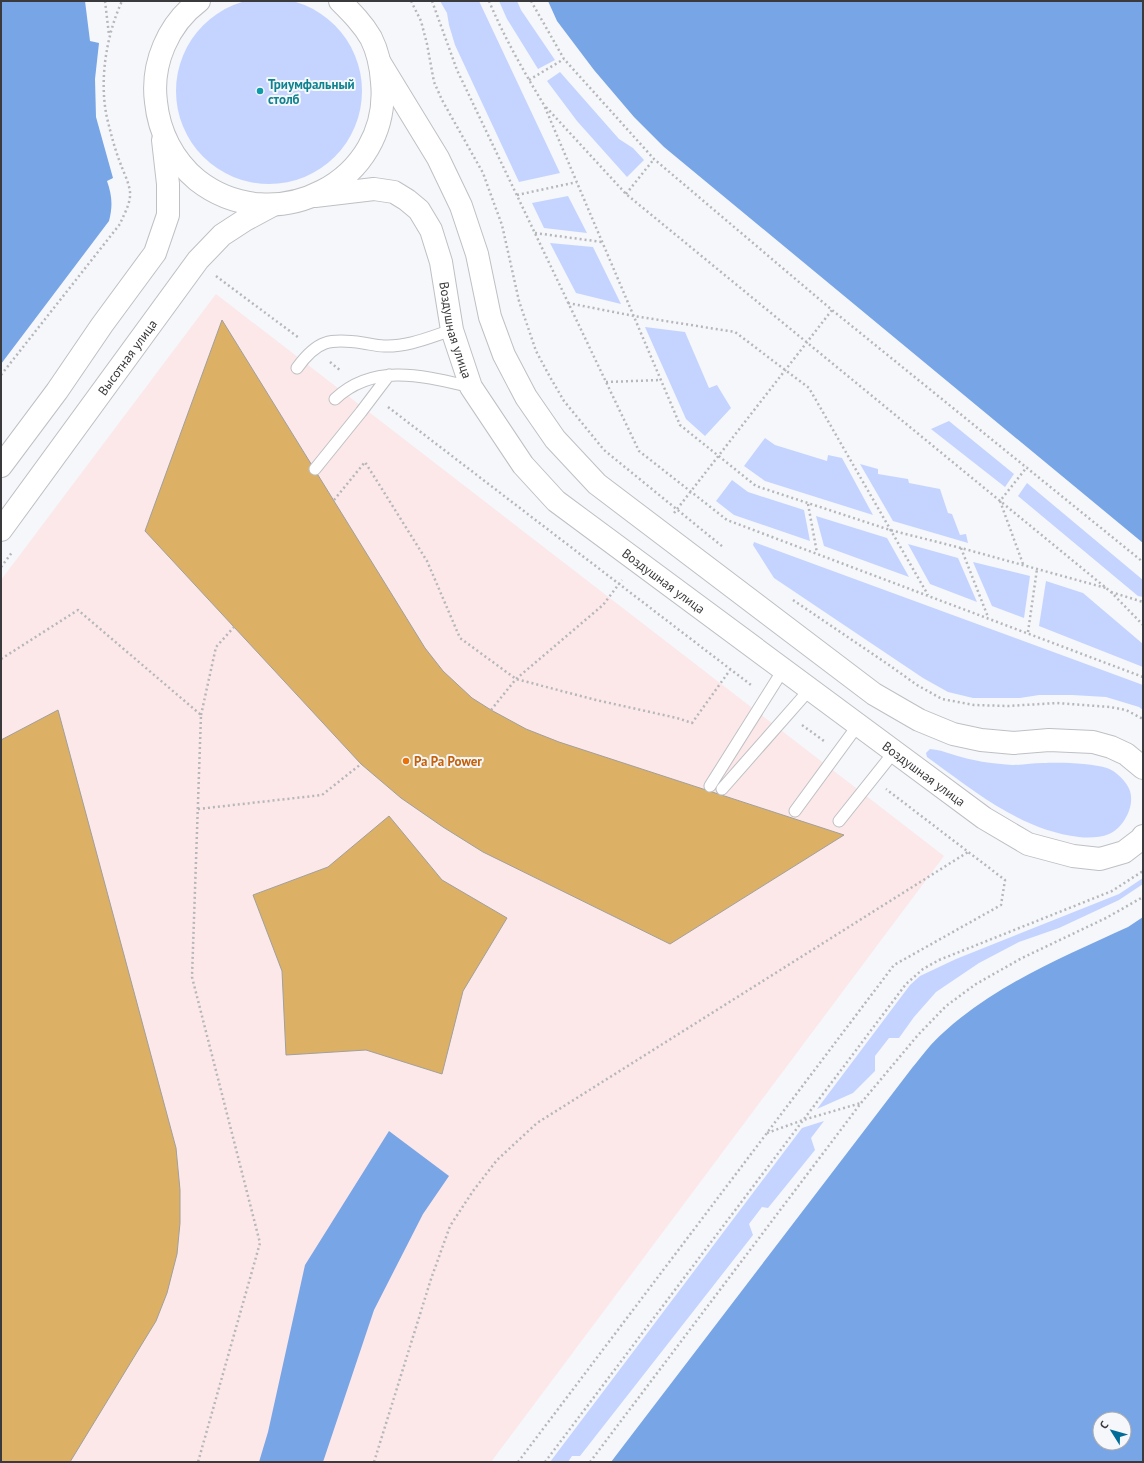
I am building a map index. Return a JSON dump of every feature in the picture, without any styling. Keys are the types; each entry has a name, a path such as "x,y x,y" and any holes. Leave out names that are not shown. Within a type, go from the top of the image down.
{"street":[{"path":"340,1 358,18 371,39 380,63 438,158 461,206 477,254 490,317 504,355 526,397 555,439 596,484 874,694 918,720 953,734 981,740 1014,744 1049,740 1093,742 1111,747 1126,754 1143,768"},
{"path":"1,466 57,391 102,325 155,253 168,215 168,184 162,131 154,93 156,74 168,37 179,20 195,3"},
{"path":"162,131 180,162 192,175 221,195 238,201 273,205 294,202 315,196 342,179 364,155 378,126 383,95 380,63"},
{"name":"Воздушная улица","path":"315,196 374,189 394,192 419,210 431,230 440,262 452,330 471,387 523,465 556,501 984,818 1028,844 1072,856 1100,859 1124,852 1143,836"},
{"name":"Высотная улица","path":"1,530 198,260 222,235 245,220 273,205"},
{"path":"1,443 57,391"}],"lane":[{"path":"297,368 306,356 313,350 322,344 336,340 384,346 416,342 452,330"},
{"path":"314,469 389,375"},
{"path":"335,399 345,390 357,383 378,376 389,375 426,376 471,387"},
{"path":"710,786 783,670"},
{"path":"722,790 810,689"},
{"path":"795,811 858,725"},
{"path":"839,821 894,752"}],"path":[{"path":"105,1 109,37"},
{"path":"1,375 120,224 128,204 130,191 114,148 104,95 104,72 109,37 122,1"},
{"path":"411,1 420,21 427,44 434,82 442,100 483,173 502,225 520,301 536,351 546,371 564,401 604,450 725,549"},
{"path":"432,1 457,70 639,451 727,520 1143,676"},
{"path":"489,1 498,23 544,105 680,425 756,486 890,530 1106,588"},
{"path":"531,1 564,59 654,159 832,310 1143,562"},
{"path":"529,80 564,59"},
{"path":"544,105 626,194 1111,592 1143,626"},
{"path":"626,194 654,159"},
{"path":"517,195 577,182"},
{"path":"535,233 602,242"},
{"path":"211,282 216,276 357,383"},
{"path":"568,303 634,316 735,332 808,388 928,595"},
{"path":"674,513 832,310"},
{"path":"606,382 661,380"},
{"path":"373,395 766,697"},
{"path":"334,500 365,462 427,560 460,638 516,679 596,700 677,718 692,723 730,670"},
{"path":"1000,501 1026,467"},
{"path":"1000,501 1023,565"},
{"path":"808,504 818,553"},
{"path":"1,567 15,548"},
{"path":"961,548 989,618"},
{"path":"1028,632 1037,569"},
{"path":"490,710 516,679 603,605 626,574"},
{"path":"1111,592 1143,602"},
{"path":"787,596 890,665 917,685 942,699 974,705 1008,706 1057,703 1110,707 1126,710 1143,719"},
{"path":"1,659 78,610 201,715"},
{"path":"198,1462 260,1243 192,977 201,715 216,647 234,627"},
{"path":"789,714 838,752"},
{"path":"198,809 322,795 361,764"},
{"path":"518,1462 894,965 1001,905 1005,880 873,779"},
{"path":"374,1462 431,1280 450,1226 473,1191 497,1160 537,1123 968,852"},
{"path":"545,1462 906,984 923,969 939,960 1112,891 1143,871"},
{"path":"590,1462 862,1103 918,1035 946,1006 976,984 1022,958 1106,918 1143,897"},
{"path":"767,1133 803,1120 862,1103"}],"shaded area":[{"path":"269,-2 287,0 305,5 321,14 335,25 346,39 355,55 360,73 362,91 360,109 355,127 346,143 335,157 321,168 305,177 287,182 269,184 251,182 233,177 217,168 203,157 192,143 183,127 178,109 176,91 178,73 183,55 192,39 203,25 217,14 233,5 251,0"},
{"path":"1,1 85,1 90,41 99,43 95,79 96,117 113,178 107,181 111,201 109,221 1,364"},
{"path":"440,1 479,1 560,173 519,182 455,45 447,13"},
{"path":"499,1 517,1 521,10 555,60 538,69 507,19"},
{"path":"548,1 1143,1 1143,543 664,147 634,117 594,70 557,21"},
{"path":"560,72 619,139 633,148 644,160 627,177 577,121 547,81"},
{"path":"568,196 587,233 544,228 532,203"},
{"path":"550,243 593,247 621,304 576,293"},
{"path":"216,294 944,856 491,1462 1,1462 1,580"},
{"path":"645,327 685,332 709,388 717,385 731,408 705,436 686,419"},
{"path":"949,421 1014,474 1005,487 931,429"},
{"path":"765,438 775,445 827,461 828,455 842,458 873,515 765,481 744,466"},
{"path":"860,464 878,469 878,474 908,479 909,483 940,489 948,513 952,514 960,535 966,534 968,543 893,521"},
{"path":"732,480 748,492 804,510 810,541 734,515 716,501"},
{"path":"1027,483 1143,580 1143,597 1138,596 1018,496"},
{"path":"816,516 887,538 909,577 824,546"},
{"path":"754,542 1143,685 1143,710 1139,707 1106,697 1039,695 1020,698 973,698 948,692 923,678 774,578 753,545"},
{"path":"908,544 958,558 977,602 930,584"},
{"path":"973,562 1030,576 1024,618 992,606"},
{"path":"1046,581 1083,593 1143,644 1143,667 1039,626"},
{"path":"930,749 984,762 1013,765 1067,763 1101,766 1110,769 1124,781 1130,791 1131,804 1127,816 1123,822 1109,834 1086,838 1057,833 1037,826 998,807 927,757 926,753"},
{"path":"1143,878 1143,884 1119,900 1059,928 1019,942 979,963 936,992 914,1017 899,1038 889,1038 875,1056 875,1071 853,1093 817,1109 910,985 920,976 956,959 1119,894"},
{"path":"1143,917 1143,1462 611,1462 927,1049 935,1040 964,1015 985,1000 1056,961 1128,927"},
{"path":"824,1121 811,1138 815,1150 768,1208 762,1207 749,1224 753,1235 580,1456 572,1456 568,1462 550,1462 802,1128"},
{"path":"389,1131 449,1176 423,1214 374,1310 323,1462 259,1462 268,1432 305,1265"}],"building":[{"path":"222,320 425,648 443,671 472,698 526,729 559,742 844,835 670,944 483,852 401,798 361,764 145,531"},
{"path":"58,710 176,1148 180,1190 180,1223 177,1254 167,1293 156,1321 70,1462 1,1462 1,740"},
{"path":"389,816 442,880 507,918 463,991 442,1074 366,1050 286,1055 282,971 253,895 328,867"}],"place":[{"name":"Триумфальный столб","path":"260,91"},
{"name":"Pa Pa Power","path":"406,761"}]}
